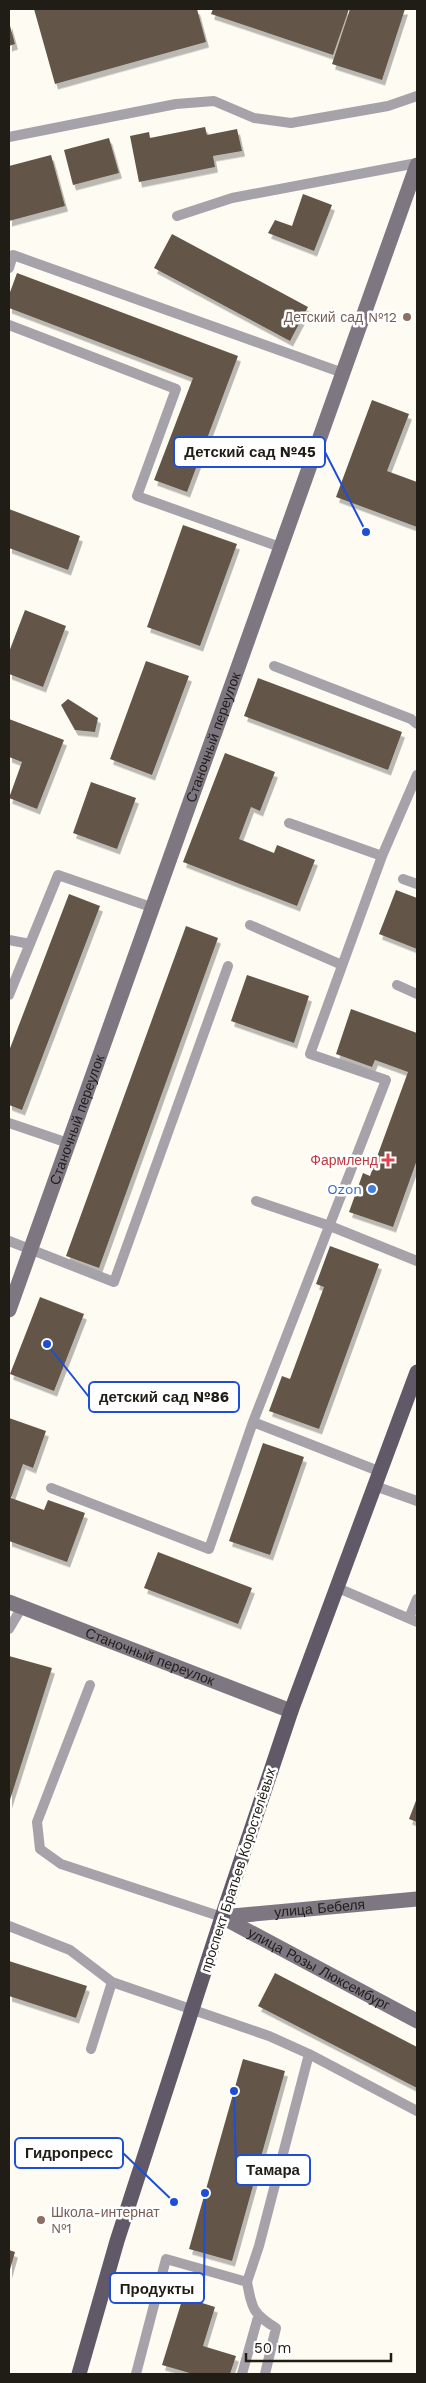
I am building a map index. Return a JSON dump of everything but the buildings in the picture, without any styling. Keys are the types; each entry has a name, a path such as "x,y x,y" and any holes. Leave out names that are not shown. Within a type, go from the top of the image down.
{"main road":[{"name":"Станочный переулок","path":"9,1310 417,164"},
{"name":"проспект Братьев Коростелёвых","path":"80,2374 117,2241 291,1711 417,1372"},
{"name":"Станочный переулок","path":"16,1605 291,1711"},
{"name":"улица Бебеля","path":"222,1917 417,1898"},
{"name":"улица Розы Люксембург","path":"222,1917 417,2021"}],"lane":[{"path":"9,137 176,104 214,101 254,118 291,123 388,106 417,96"},
{"path":"177,216 232,198 417,164"},
{"path":"9,268 13,255 343,373"},
{"path":"9,325 176,389 137,496 280,548"},
{"path":"274,666 412,719 417,724"},
{"path":"51,1488 209,1548 252,1422 386,1080 310,1054 382,856 417,775"},
{"path":"288,823 382,856"},
{"path":"9,995 58,875 151,907"},
{"path":"403,879 417,884"},
{"path":"250,925 342,965"},
{"path":"9,940 30,944"},
{"path":"9,1241 114,1282 228,966"},
{"path":"397,986 417,994"},
{"path":"9,1124 68,1142"},
{"path":"256,1201 330,1226 417,1260"},
{"path":"252,1422 378,1479 417,1501"},
{"path":"338,1588 413,1620 417,1599"},
{"path":"9,1629 16,1605"},
{"path":"90,1685 37,1822 40,1849 61,1864 222,1917"},
{"path":"9,1926 70,1950 112,1982 269,2036 309,2054 417,2111"},
{"path":"91,2049 112,1982"},
{"path":"265,2374 276,2328 258,2317 250,2301 247,2282 259,2246 309,2054"},
{"path":"136,2374 166,2259 247,2282"},
{"path":"242,2374 258,2317"}],"place":[{"name":"Детский сад №12","path":"407,317"},
{"name":"Детский сад №45","path":"366,532"},
{"name":"Фармленд","path":"388,1160"},
{"name":"Ozon","path":"372,1189"},
{"name":"детский сад №86","path":"47,1344"},
{"name":"Тамара","path":"234,2091"},
{"name":"Продукты","path":"205,2193"},
{"name":"Гидропресс","path":"174,2202"},
{"name":"Школа-интернат №1","path":"41,2220"}]}
